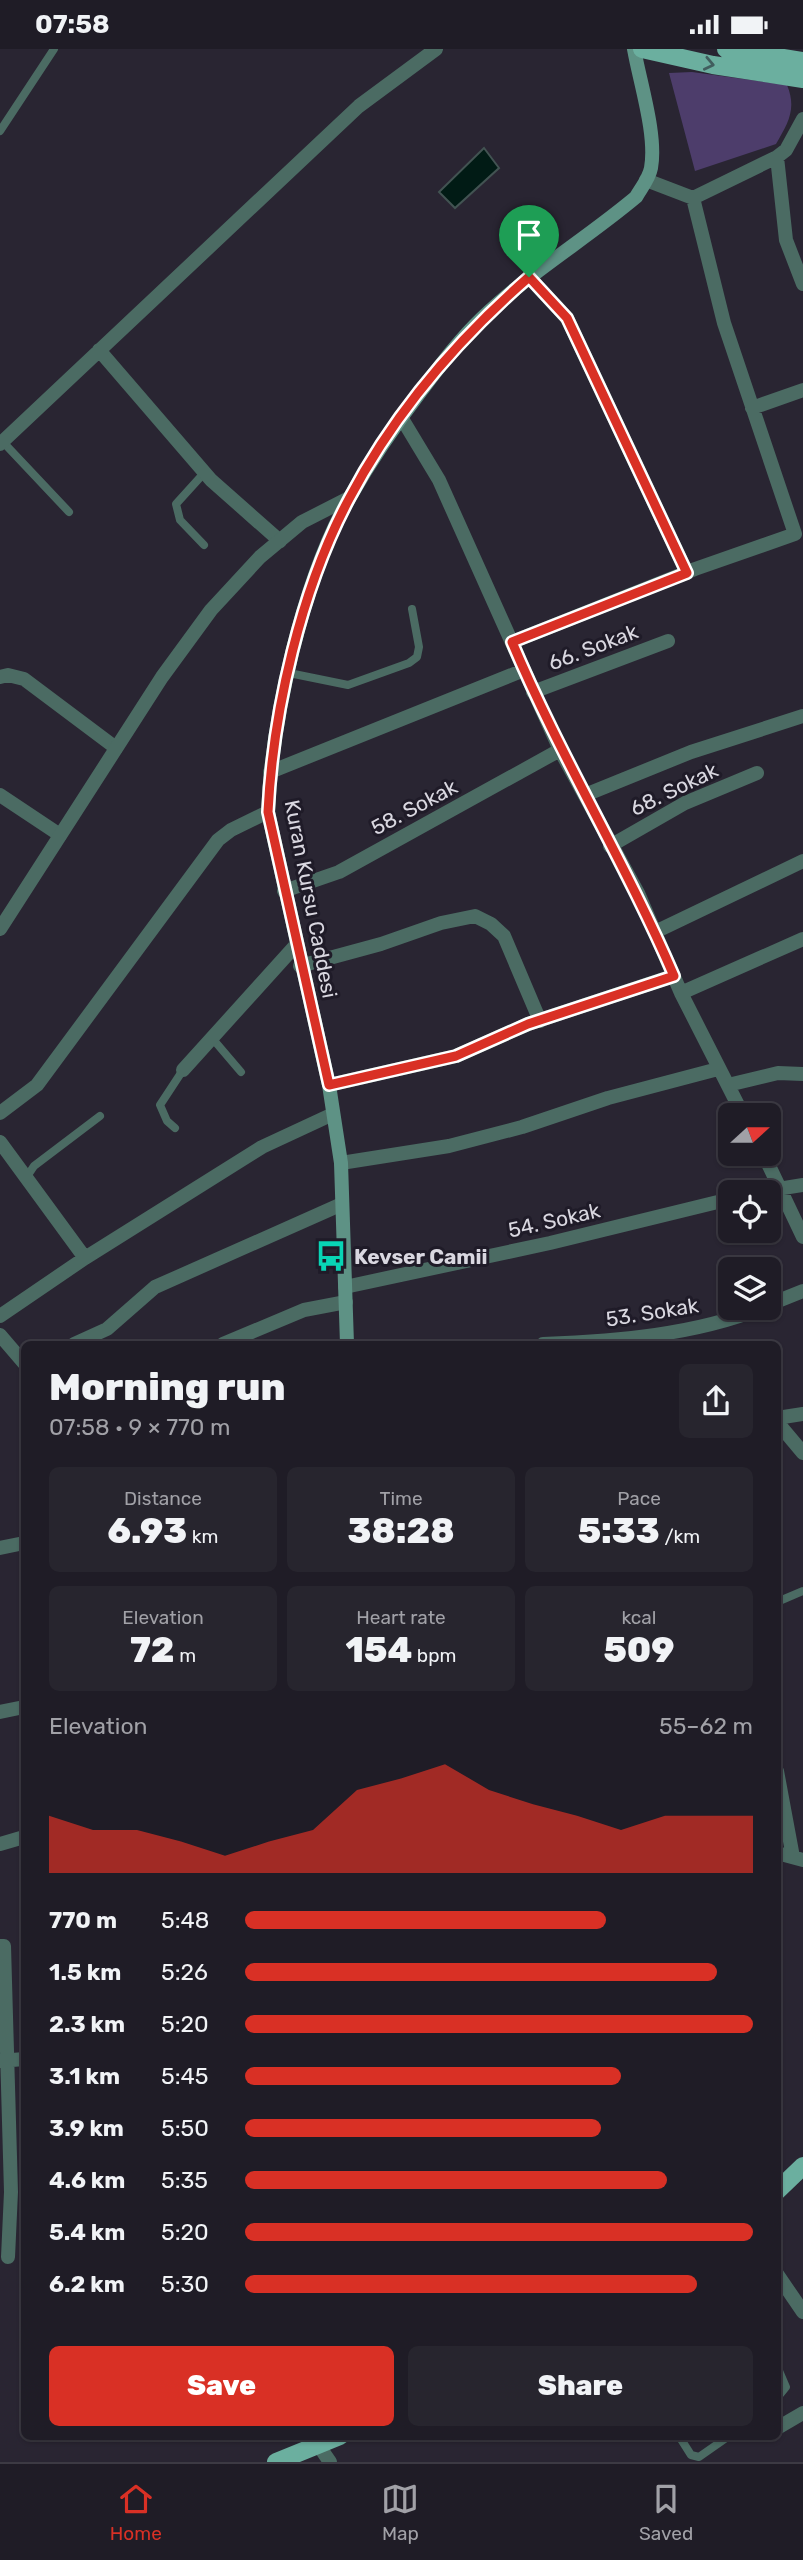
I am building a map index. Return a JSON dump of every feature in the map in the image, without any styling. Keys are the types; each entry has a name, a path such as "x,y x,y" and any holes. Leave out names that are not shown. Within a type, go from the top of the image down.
{"main road":[{"path":"634,49 652,150 651,171 646,180"},
{"path":"642,49 713,65 803,79"},
{"path":"726,49 803,61"},
{"name":"Kuran Kursu Caddesi","path":"347,1341 341,1163 329,1085 300,965 268,812 270,772 289,673 305,610 327,546 349,498 401,417 481,319 529,277 636,197 646,180"},
{"path":"781,2187 803,2166"},
{"path":"276,2462 332,2440"}],"street":[{"path":"1,443 359,106 436,49"},
{"path":"646,180 693,198 777,157 786,150 803,119"},
{"path":"777,157 786,240 803,283"},
{"path":"512,642 687,573 799,533 752,408 724,323 693,198"},
{"path":"529,277 567,318 687,573"},
{"path":"99,350 205,472 280,541"},
{"path":"752,408 803,390"},
{"path":"401,417 439,480 533,692 655,932 681,993 737,1103"},
{"path":"0,929 116,748 211,610 260,557 302,523 349,498"},
{"name":"66. Sokak","path":"533,692 668,641"},
{"path":"270,772 524,670"},
{"path":"0,677 8,675 24,679 116,748"},
{"path":"585,795 691,752 803,716"},
{"name":"58. Sokak","path":"284,891 339,872 561,750"},
{"name":"68. Sokak","path":"610,846 685,803 757,773"},
{"path":"0,795 60,835"},
{"path":"0,1113 37,1085 218,840 231,830 268,812"},
{"path":"655,932 803,861"},
{"path":"300,965 381,944 441,923 475,916 491,924 505,936 540,1021"},
{"path":"681,993 803,939"},
{"path":"183,1070 296,946"},
{"path":"329,1085 456,1056 540,1021 674,976"},
{"path":"341,1163 449,1146 522,1127 608,1098 718,1069"},
{"path":"727,1085 778,1073 803,1075"},
{"path":"0,1316 85,1258 262,1147 333,1114"},
{"path":"0,1142 85,1258"},
{"path":"803,1185 781,1186 803,1237"},
{"name":"54. Sokak","path":"230,1341 346,1294 718,1202"},
{"path":"81,1341 107,1329 155,1287 342,1204"},
{"name":"53. Sokak","path":"781,1300 803,1291"},
{"name":"53. Sokak","path":"606,1341 734,1320"},
{"path":"0,1335 21,1360"},
{"path":"781,1419 803,1414"},
{"path":"781,1425 803,1453"},
{"path":"0,1548 21,1544"},
{"path":"0,1712 21,1708"},
{"path":"781,1788 798,1859 781,1854"},
{"path":"0,1844 21,1838"},
{"path":"0,1947 4,1946 4,2060 11,2192 4,2257"},
{"path":"781,2280 803,2312"},
{"path":"781,2426 803,2413"},
{"path":"319,2446 330,2462"}],"lane":[{"path":"0,131 54,49"},
{"path":"1,443 69,512"},
{"path":"204,545 180,520 176,504 205,472"},
{"path":"289,673 348,685 409,663 417,657 419,647 412,609"},
{"path":"212,1038 241,1072"},
{"path":"175,1128 167,1121 160,1105 183,1070"},
{"path":"26,1178 34,1166 100,1115"},
{"path":"781,1600 803,1591"},
{"path":"781,2375 786,2387 781,2393"},
{"path":"682,2440 691,2455 699,2456 723,2440"}],"shaded area":[{"path":"692,72 787,85 791,109 776,144 695,171 669,73"},
{"path":"484,148 499,168 455,208 439,192"}],"place":[{"name":"Kevser Camii","path":"331,1256"}],"route":[{"path":"529,277 567,318 687,573 512,642 561,750 610,846 638,893 674,976 649,982 583,1008 528,1024 456,1056 329,1085 268,812 270,772 289,673 305,610 327,546 349,498 401,417 439,367 481,319 529,277"}]}
